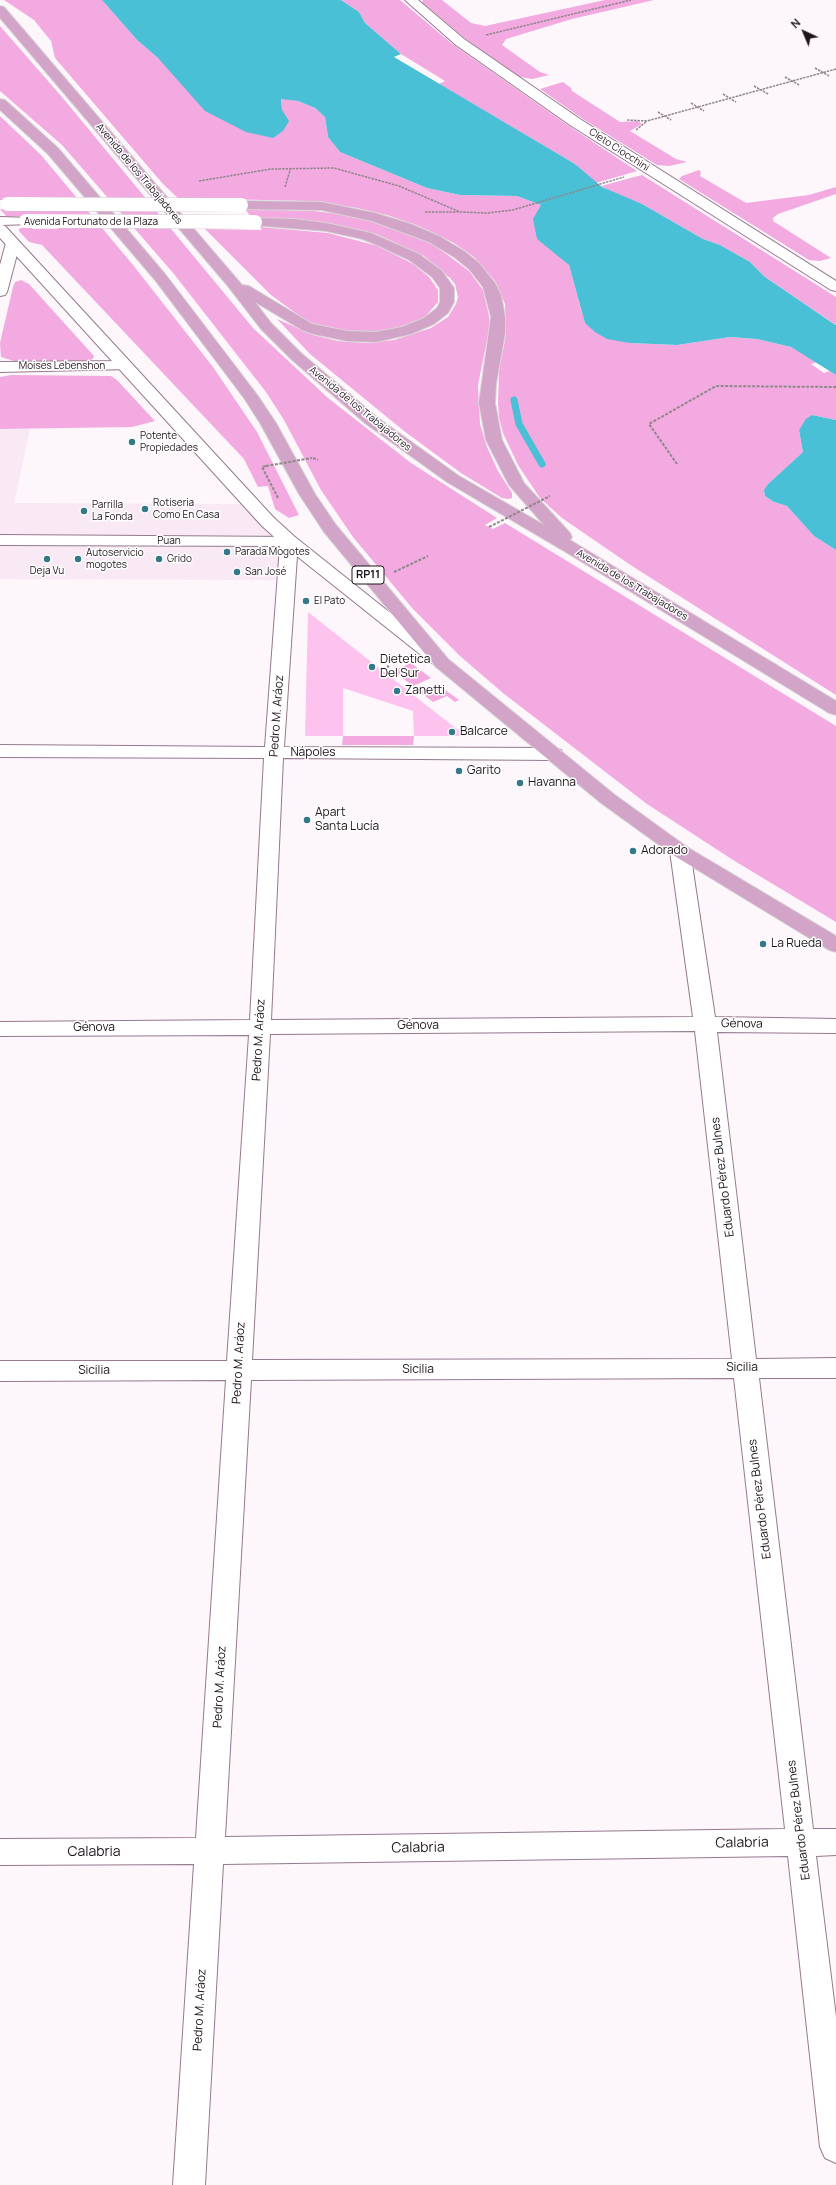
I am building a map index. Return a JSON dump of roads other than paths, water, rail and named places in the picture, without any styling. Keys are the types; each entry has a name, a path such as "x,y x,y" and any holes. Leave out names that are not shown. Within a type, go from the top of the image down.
{"main road":[{"name":"Avenida de los Trabajadores","path":"0,10 232,282 266,326 296,356 372,421 454,479 580,553 836,709"},
{"name":"RP11","path":"0,103 53,151 160,277 250,396 268,423 307,494 330,528 442,663 608,799 680,850 836,945"},
{"path":"241,204 321,206 375,217 406,227 434,239 453,250 474,266 490,286 494,295 498,317 497,334 488,384 488,408 494,440 517,485 580,553"},
{"path":"232,282 296,321 318,331 347,336 376,337 406,331 429,321 443,310 447,302 446,288 437,274 414,257 382,242 366,236 326,227 255,222"}],"street":[{"name":"Cleto Ciocchini","path":"410,0 460,42 582,126 836,287"},
{"name":"Avenida Fortunato de la Plaza","path":"4,204 241,204"},
{"name":"Avenida Fortunato de la Plaza","path":"0,221 255,222"},
{"path":"0,229 250,504 289,541 442,663"},
{"path":"0,292 13,243"},
{"name":"Moisés Lebenshon","path":"0,367 125,366"},
{"name":"Puan","path":"0,540 289,541"},
{"name":"Pedro M. Aráoz","path":"189,2185 260,1028 274,753 289,541"},
{"name":"Nápoles","path":"0,751 554,754"},
{"name":"Eduardo Pérez Bulnes","path":"680,850 705,1024 836,2147"},
{"name":"Génova","path":"0,1029 705,1024 836,1026"},
{"name":"Sicilia","path":"0,1371 836,1368"},
{"name":"Calabria","path":"0,1852 210,1851 836,1842"}],"water":[{"path":"102,0 341,0 359,12 365,23 401,54 394,57 575,164 602,187 642,204 703,239 720,245 750,262 765,277 836,325 836,375 791,347 757,339 730,337 677,345 630,343 607,339 595,332 585,323 569,265 537,239 533,219 541,205 517,196 460,195 427,188 340,152 328,137 325,117 315,108 298,101 281,99 282,110 289,121 283,131 273,138 246,132 205,111 158,58 137,40"},
{"path":"812,415 836,420 836,550 814,536 787,506 774,502 765,496 764,490 768,484 803,452 799,430 806,419"}],"waterway":[{"path":"514,400 519,424 542,464"}],"place":[{"name":"Potente Propiedades","path":"132,442"},
{"name":"Rotiseria Como En Casa","path":"145,509"},
{"name":"Parrilla La Fonda","path":"84,511"},
{"name":"Parada Mogotes","path":"227,552"},
{"name":"Deja Vu","path":"47,559"},
{"name":"Autoservicio mogotes","path":"78,559"},
{"name":"Grido","path":"159,559"},
{"name":"San José","path":"237,572"},
{"name":"El Pato","path":"306,601"},
{"name":"Dietetica Del Sur","path":"372,667"},
{"name":"Zanetti","path":"397,691"},
{"name":"Balcarce","path":"452,732"},
{"name":"Garito","path":"459,771"},
{"name":"Havanna","path":"520,783"},
{"name":"Apart Santa Lucía","path":"307,820"},
{"name":"Adorado","path":"633,851"},
{"name":"La Rueda","path":"763,944"}]}
